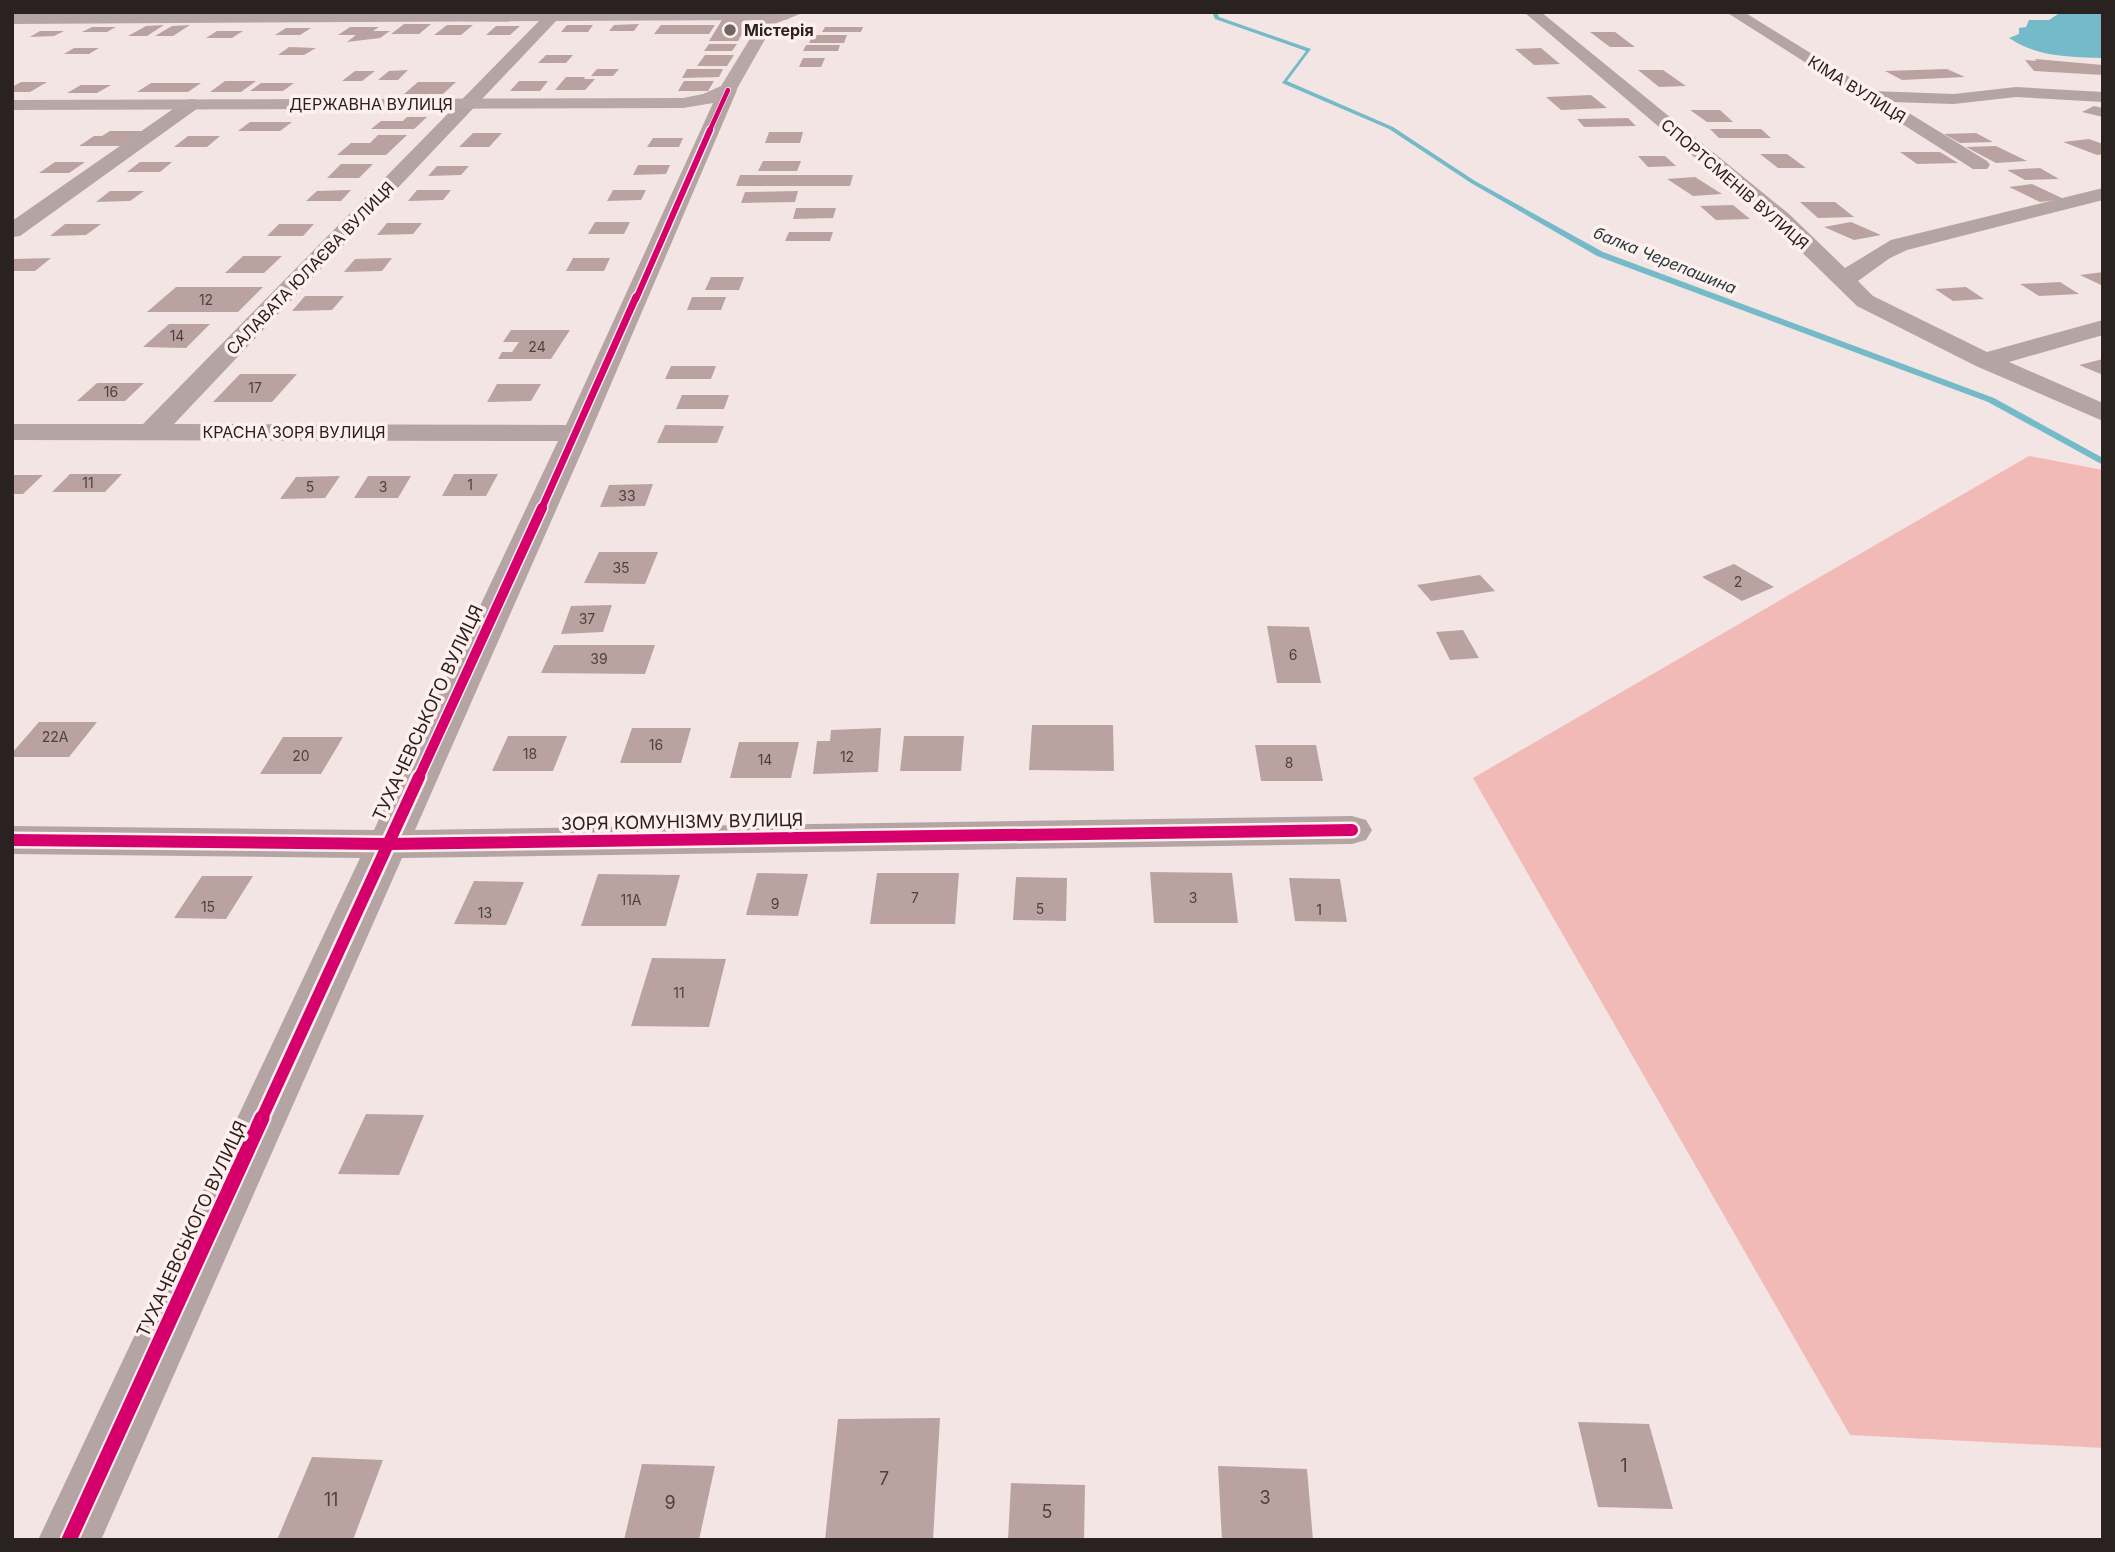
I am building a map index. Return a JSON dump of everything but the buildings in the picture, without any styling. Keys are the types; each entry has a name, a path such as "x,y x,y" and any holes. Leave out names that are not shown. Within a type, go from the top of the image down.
{"main road":[{"name":"ТУХАЧЕВСЬКОГО ВУЛИЦЯ","path":"728,90 765,27 791,14"},
{"name":"ДЕРЖАВНА ВУЛИЦЯ","path":"12,105 682,103 707,99 728,90"}],"street":[{"name":"СПОРТСМЕНІВ ВУЛИЦЯ","path":"1531,12 1781,219 1865,301 1985,361 2103,413"},
{"name":"КІМА ВУЛИЦЯ","path":"1733,12 1980,165"},
{"path":"12,19 50,16 791,14"},
{"name":"САЛАВАТА ЮЛАЄВА ВУЛИЦЯ","path":"151,432 554,15"},
{"path":"12,34 50,16"},
{"name":"ТУХАЧЕВСЬКОГО ВУЛИЦЯ","path":"69,1540 576,433 728,90"},
{"path":"1868,95 1954,99 2015,92 2103,97"},
{"path":"12,231 192,104"},
{"path":"1843,280 1882,253 1899,245 1985,226 2103,194"},
{"path":"1985,361 2103,327"},
{"name":"КРАСНА ЗОРЯ ВУЛИЦЯ","path":"12,432 576,433"},
{"name":"ЗОРЯ КОМУНІЗМУ ВУЛИЦЯ","path":"12,840 388,844 1352,830"}],"shaded area":[{"path":"2029,456 2103,470 2103,1448 1850,1435 1473,778"}],"water":[{"path":"2055,12 2103,12 2103,58 2042,52 2009,38 2019,34 2019,28 2026,27 2029,20 2049,20 2058,14"}],"waterway":[{"name":"балка Черепашина","path":"1214,12 1217,18 1309,50 1284,82 1391,128 1473,182 1600,254 1991,400 2103,462"}],"cycle path":[{"path":"69,1540 576,433 728,90"},
{"path":"12,840 388,844 1352,830"}],"place":[{"name":"Містерія","path":"730,30"}]}
